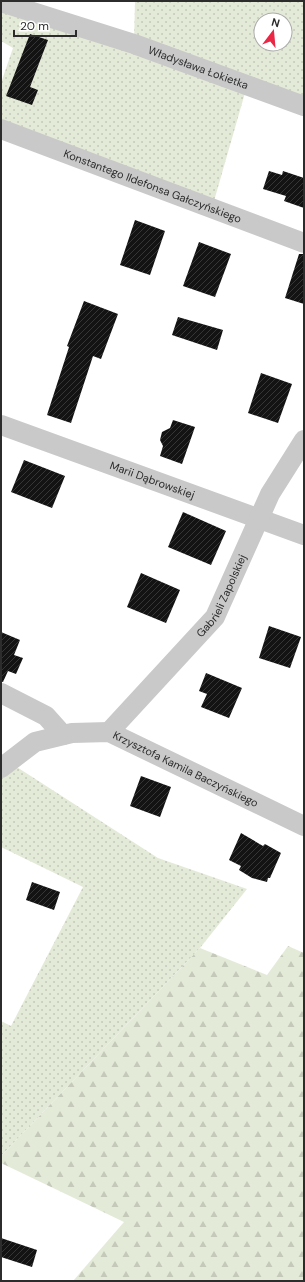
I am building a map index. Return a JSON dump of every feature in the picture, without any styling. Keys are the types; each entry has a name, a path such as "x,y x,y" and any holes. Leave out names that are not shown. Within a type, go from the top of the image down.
{"street":[{"name":"Władysława Łokietka","path":"1,2 134,44 304,106"},
{"name":"Konstantego Ildefonsa Gałczyńskiego","path":"1,129 304,243"},
{"name":"Marii Dąbrowskiej","path":"1,425 304,535"},
{"name":"Gabrieli Zapolskiej","path":"110,732 215,617 270,494 304,440"},
{"path":"1,693 46,716 63,735"},
{"name":"Krzysztofa Kamila Baczyńskiego","path":"1,768 36,742 72,733 110,732 304,826"}],"green space":[{"path":"135,1 304,1 304,106 247,86 212,208 1,129 1,83 13,48 1,41 1,2 134,44"},
{"path":"9,762 158,858 247,889 200,948 1,1156 1,1021 11,1026 83,887 1,847 1,768"},
{"path":"288,946 304,953 304,1281 73,1281 124,1222 1,1163 1,1156 200,948 267,975"}],"building":[{"path":"30,34 48,40 30,87 38,90 32,105 6,96"},
{"path":"269,171 282,175 283,171 304,178 304,208 284,201 286,196 263,189"},
{"path":"135,220 165,231 150,275 120,265"},
{"path":"199,242 231,254 215,297 183,286"},
{"path":"299,254 304,254 304,304 285,298"},
{"path":"84,301 118,314 101,359 93,356 71,423 47,415 69,347 67,346"},
{"path":"178,317 223,330 217,350 172,335"},
{"path":"261,373 292,384 278,423 248,413"},
{"path":"173,420 195,427 182,464 160,456 163,446 160,440 162,432 170,428"},
{"path":"24,460 65,476 52,508 11,492"},
{"path":"183,512 226,531 211,565 168,547"},
{"path":"141,573 180,590 166,623 127,607"},
{"path":"269,626 301,637 290,668 259,658"},
{"path":"1,632 20,640 14,655 23,658 16,674 8,671 3,682 1,682"},
{"path":"206,673 242,688 229,718 201,707 207,694 199,691"},
{"path":"141,776 171,787 160,817 130,806"},
{"path":"241,833 263,846 265,844 281,853 267,882 252,878 239,870 241,866 229,860"},
{"path":"32,882 60,892 54,910 26,900"},
{"path":"1,1238 37,1250 32,1267 1,1257"}]}
